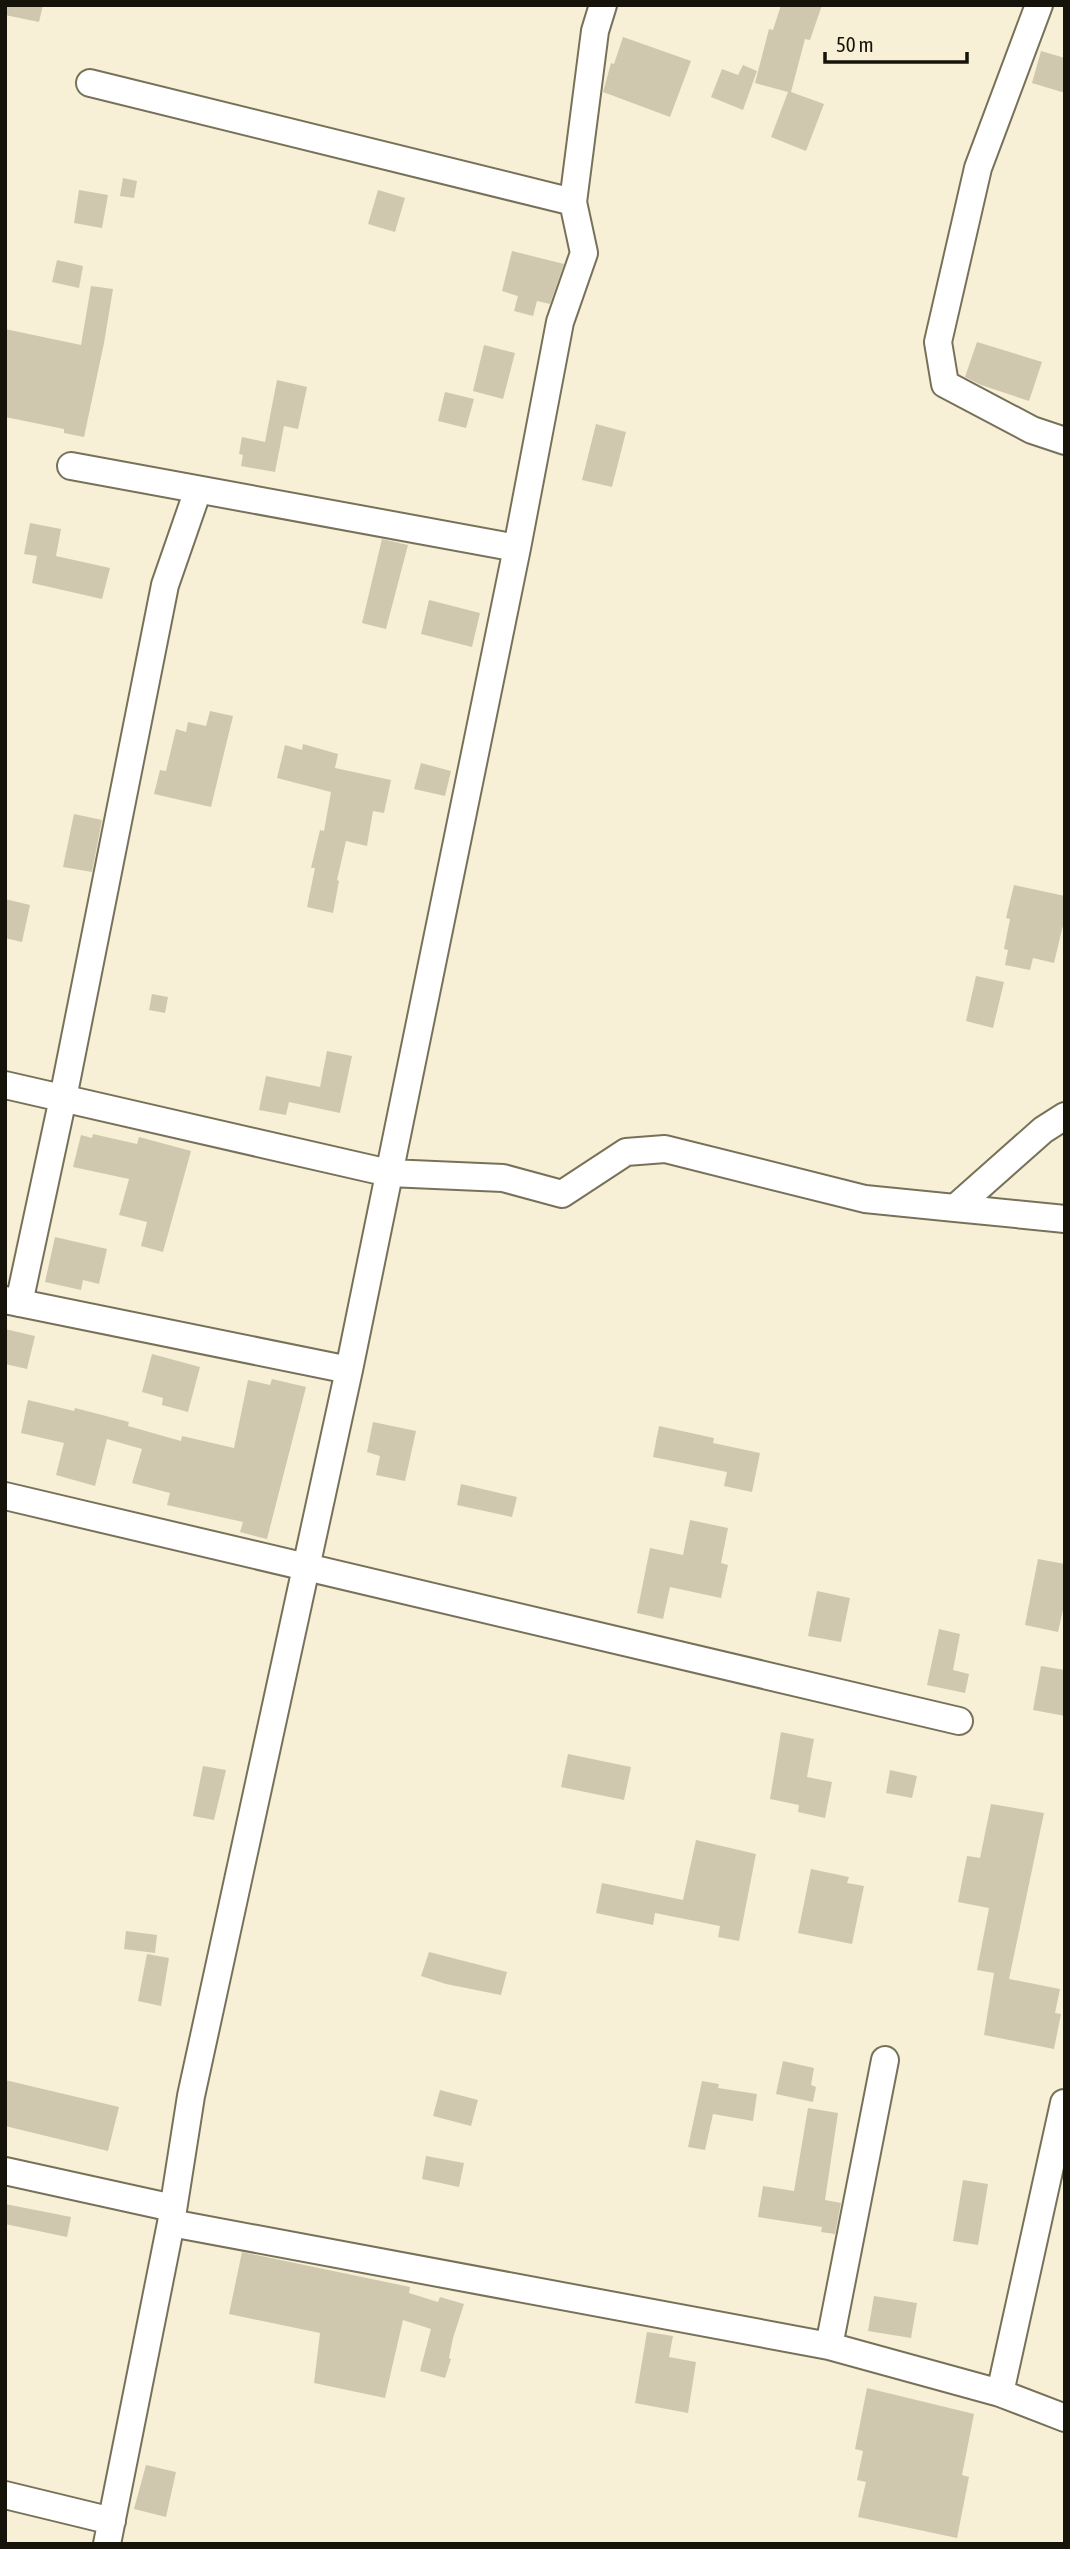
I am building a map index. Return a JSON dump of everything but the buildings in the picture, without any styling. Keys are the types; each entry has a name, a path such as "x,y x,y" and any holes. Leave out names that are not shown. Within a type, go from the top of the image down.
{"street":[{"path":"5,2495 110,2532 172,2216 191,2096 349,1370 517,548 560,322 584,253 573,202 595,31 603,5"},
{"path":"1039,5 978,168 938,342 945,384 1032,430 1065,441"},
{"path":"90,83 573,202"},
{"path":"71,466 517,548"},
{"path":"198,490 165,585 63,1098 12,1301 349,1370"},
{"path":"5,1085 389,1172 503,1178 562,1194 626,1152 664,1149 865,1199 1065,1219"},
{"path":"955,1208 1043,1130 1065,1116"},
{"path":"5,1496 959,1721"},
{"path":"829,2346 885,2060"},
{"path":"1000,2393 1064,2102"},
{"path":"5,2171 172,2216 829,2346 1000,2393 1065,2418"}]}
